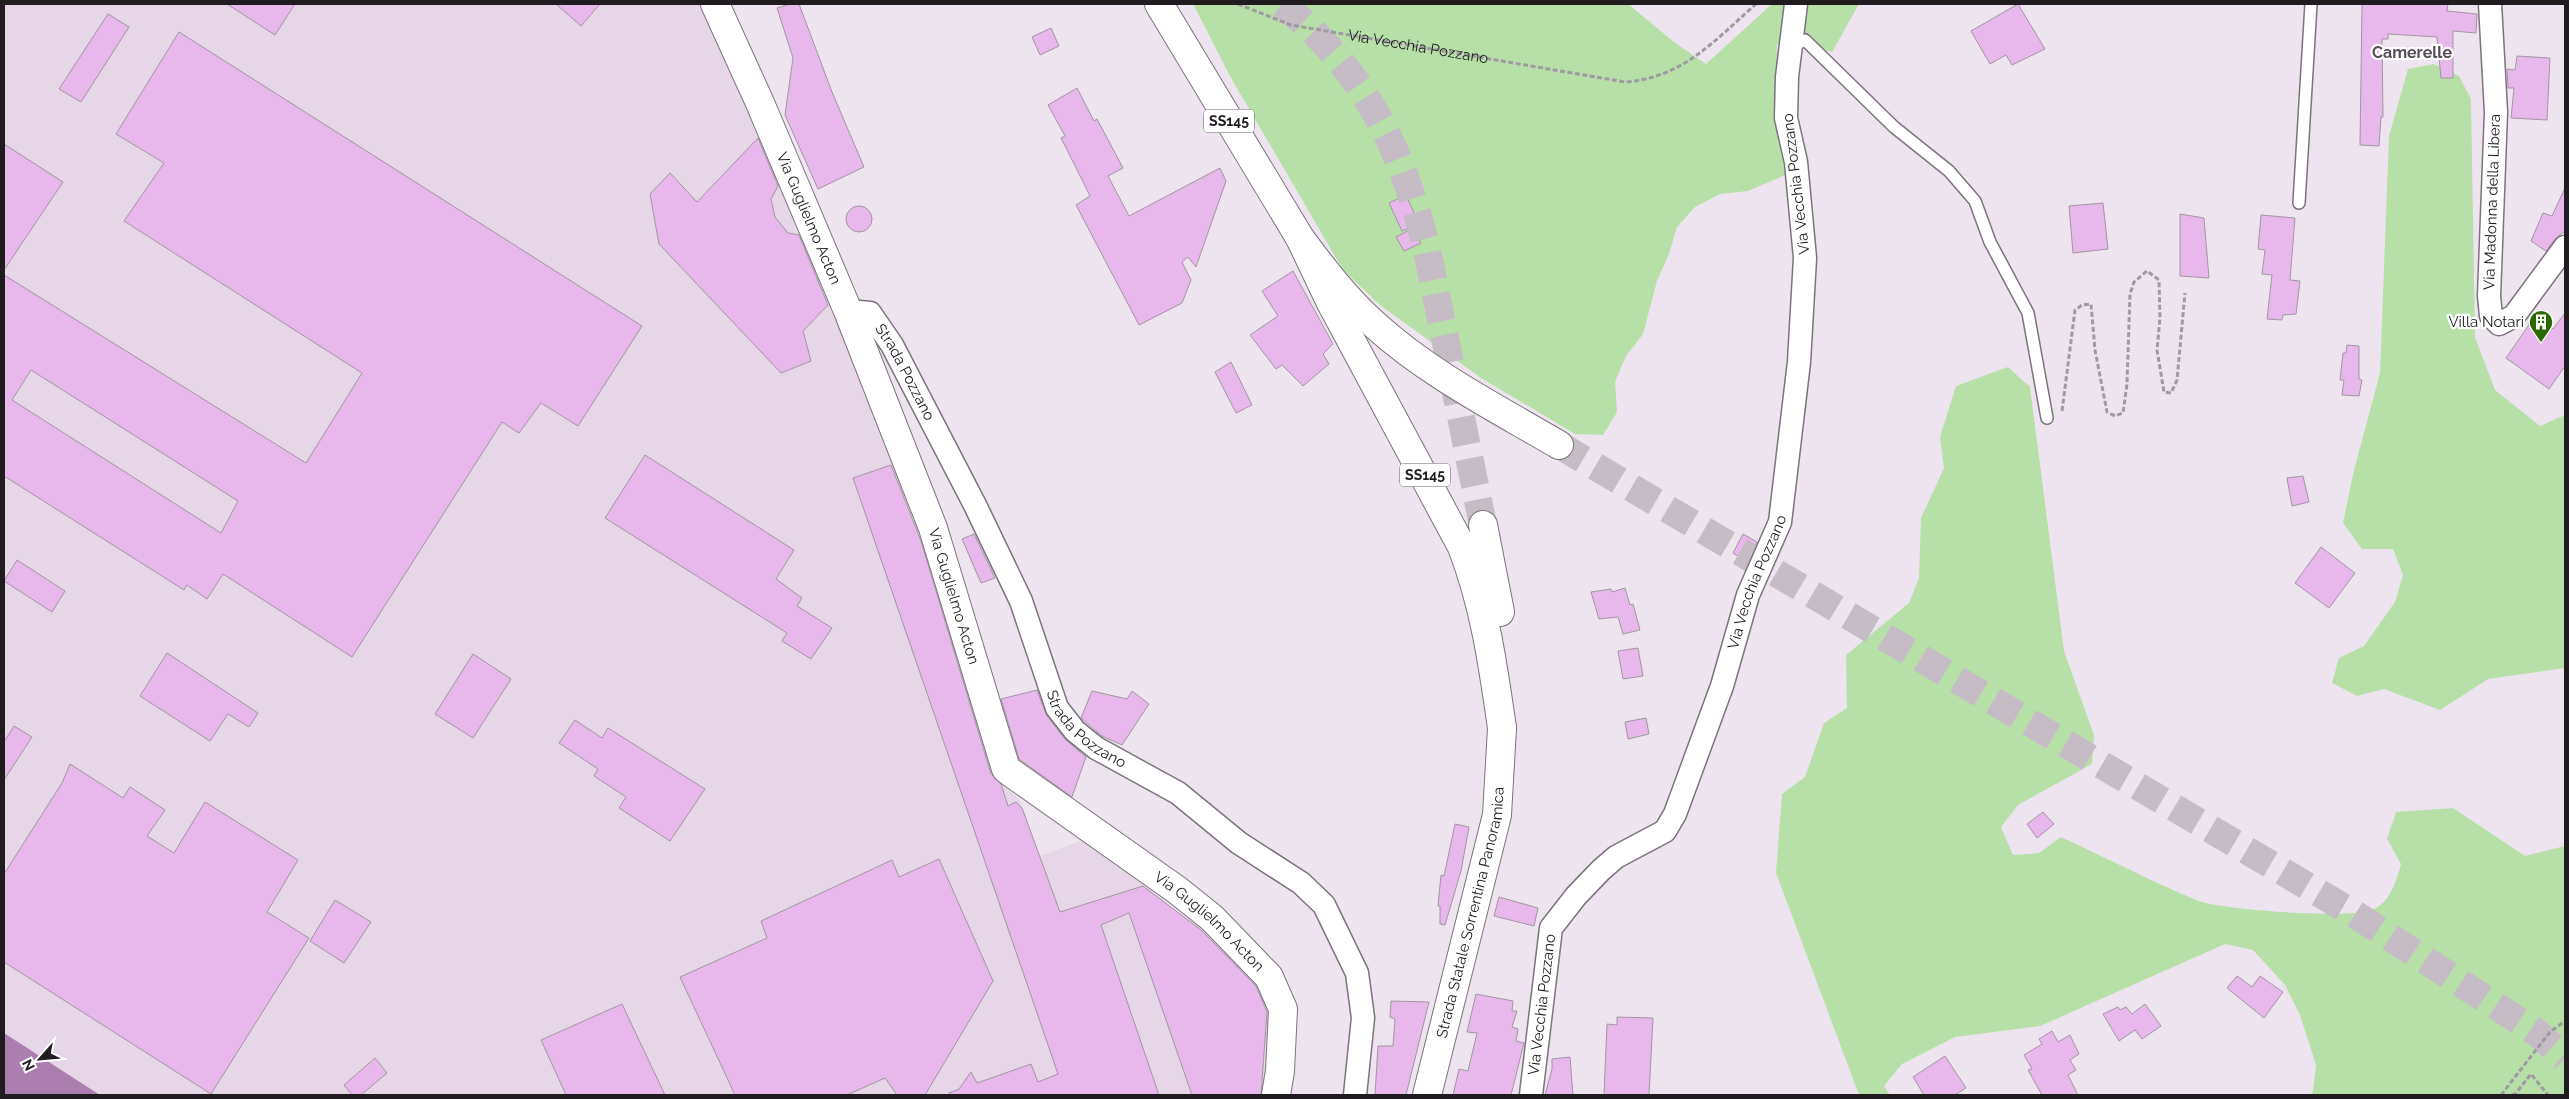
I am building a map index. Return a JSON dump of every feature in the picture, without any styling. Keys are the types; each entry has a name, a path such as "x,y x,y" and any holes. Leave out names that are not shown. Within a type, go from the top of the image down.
{"main road":[{"name":"Via Guglielmo Acton","path":"716,4 848,311 934,528 1006,769 1177,890 1212,918 1269,977 1283,1009 1280,1071 1276,1095"},
{"name":"SS145","path":"1159,4 1300,238 1331,303 1462,547 1477,585 1488,631 1502,728"},
{"path":"1300,238 1351,301 1403,348 1437,372 1559,445"},
{"name":"SS145","path":"1483,525 1496,586 1504,642 1502,728"},
{"name":"Strada Statale Sorrentina Panoramica","path":"1427,1095 1497,816 1502,728"}],"street":[{"name":"Via Vecchia Pozzano","path":"1531,1095 1552,928 1576,896 1601,870 1616,858 1665,831 1675,814 1722,686 1748,595 1780,522 1799,362 1805,258 1796,162 1786,118 1796,4"},
{"name":"Via Madonna della Libera","path":"2490,4 2496,112 2489,296 2491,316 2498,324 2514,316 2565,247"},
{"name":"Strada Pozzano","path":"848,311 870,313 892,345 975,505 1021,601 1058,708 1074,731 1096,748 1178,793 1239,842 1301,883 1324,905 1357,973 1363,1018 1355,1095"}],"lane":[{"path":"2299,203 2311,4"},
{"path":"1791,47 1805,40 1894,126 1949,171 1975,200 1990,242 2028,313 2047,418"}],"path":[{"name":"Via Vecchia Pozzano","path":"1238,4 1291,25 1626,82 1647,81 1691,62 1756,4"},
{"path":"2047,418 2060,416 2064,407 2075,310 2082,305 2091,304 2095,350 2107,412 2115,416 2123,413 2127,384 2130,294 2134,282 2147,271 2159,280 2159,369 2164,392 2171,393 2178,380 2185,293"},
{"path":"2501,1095 2550,1032 2565,1021"},
{"path":"2512,1095 2516,1093 2531,1074 2548,1095"}],"shaded area":[{"path":"4,4 700,4 830,297 894,465 997,770 1007,787 1019,799 1040,856 1083,840 1236,955 1252,974 1268,1005 1275,1037 1264,1095 100,1095 4,1033"},
{"path":"4,1033 100,1095 4,1095"}],"green space":[{"path":"1193,4 1628,4 1674,42 1706,64 1772,4 1859,4 1832,52 1805,45 1777,44 1777,93 1785,175 1748,191 1720,194 1695,207 1677,227 1669,254 1657,281 1643,334 1626,356 1615,382 1617,412 1603,435 1575,434 1481,378 1381,306 1343,270 1231,78"},
{"path":"2434,64 2459,76 2471,99 2475,337 2495,390 2540,426 2565,415 2565,668 2488,679 2440,710 2384,689 2357,696 2332,683 2339,658 2364,646 2395,602 2403,575 2393,549 2362,549 2343,523 2354,470 2380,373 2389,136 2408,69"},
{"path":"2008,367 2030,387 2064,651 2094,735 2092,764 2018,805 2001,827 2013,855 2039,853 2061,837 2199,901 2258,910 2339,914 2372,910 2384,902 2392,890 2401,864 2387,839 2396,812 2453,808 2525,856 2565,846 2565,1095 2309,1095 2313,1092 2316,1065 2300,1015 2285,985 2253,950 2225,944 2040,1026 1955,1037 1902,1064 1884,1086 1890,1095 1859,1095 1776,873 1782,794 1805,777 1824,723 1847,708 1846,655 1909,603 1919,578 1921,518 1944,468 1940,437 1956,386"}],"building":[{"path":"227,4 295,4 275,35"},
{"path":"556,4 600,4 581,26"},
{"path":"790,4 799,4 832,92 864,167 818,189 785,115 793,58 777,8"},
{"path":"2018,4 2045,49 2012,65 2006,55 1990,64 1971,31"},
{"path":"2362,4 2448,4 2447,11 2477,14 2476,33 2453,31 2453,78 2441,78 2437,37 2388,34 2388,39 2382,39 2383,117 2381,117 2379,146 2360,145"},
{"path":"108,14 129,27 81,102 59,89"},
{"path":"1051,28 1059,46 1040,55 1032,37"},
{"path":"179,32 642,326 578,426 541,403 519,433 502,422 352,657 223,574 207,599 187,585 184,590 4,476 4,275 306,463 362,373 124,221 164,163 116,134","holes":["31,370 238,501 221,533 12,400"]},
{"path":"2517,56 2550,58 2547,120 2511,118 2514,88 2508,88 2507,69 2515,70"},
{"path":"1077,88 1094,121 1097,119 1123,168 1108,176 1129,216 1220,168 1226,181 1196,267 1188,257 1182,262 1191,280 1182,303 1139,325 1076,205 1090,196 1061,138 1065,136 1048,105"},
{"path":"758,138 778,186 771,199 775,217 788,233 799,235 828,305 803,331 811,361 781,373 659,244 650,194 670,173 697,202"},
{"path":"4,144 63,182 4,270"},
{"path":"2565,188 2565,231 2555,239 2546,251 2531,241 2543,213 2552,216"},
{"path":"1406,195 1419,224 1402,231 1389,203"},
{"path":"2103,203 2108,249 2073,253 2069,206"},
{"path":"859,206 868,210 872,219 868,228 859,232 850,228 846,219 850,210"},
{"path":"2180,214 2204,218 2209,278 2180,276"},
{"path":"2261,215 2295,218 2290,280 2300,281 2296,314 2283,315 2282,320 2267,319 2272,275 2262,274 2265,250 2258,249"},
{"path":"1413,228 1421,243 1404,251 1396,237"},
{"path":"1293,271 1333,344 1323,354 1329,364 1303,386 1282,365 1276,369 1250,335 1278,316 1262,291"},
{"name":"Villa Notari","path":"2565,313 2565,366 2549,389 2506,358 2535,316 2553,329"},
{"path":"2347,345 2359,346 2359,379 2362,380 2359,396 2342,395 2344,380 2340,380 2343,353 2346,353"},
{"path":"1231,362 1252,405 1236,413 1215,372"},
{"path":"645,455 794,550 776,579 802,598 797,606 832,628 811,659 782,641 787,633 605,518"},
{"path":"891,465 921,541 991,774 1001,784 1008,806 1016,802 1022,808 1060,912 1143,886 1201,930 1256,986 1267,1012 1261,1095 1192,1095 1129,913 1101,925 1159,1095 950,1095 949,1093 959,1089 971,1072 977,1083 1031,1064 1038,1082 1058,1074 853,478"},
{"path":"2303,476 2309,502 2292,506 2287,478"},
{"path":"974,534 995,578 981,583 962,539"},
{"path":"1743,534 1757,542 1748,562 1733,553"},
{"path":"2321,547 2355,573 2329,608 2295,583"},
{"path":"17,560 65,591 52,612 4,581"},
{"path":"1625,588 1630,605 1633,604 1640,630 1623,634 1618,617 1599,619 1591,592 1611,589 1612,592"},
{"path":"1638,648 1643,676 1623,679 1618,651"},
{"path":"167,653 258,713 249,727 228,714 210,741 140,696"},
{"path":"473,654 511,679 473,738 435,714"},
{"path":"1037,690 1047,716 1065,739 1086,757 1072,797 1019,759 1001,699"},
{"path":"1092,691 1127,699 1132,691 1149,704 1122,745 1102,736 1081,718"},
{"path":"1646,718 1649,734 1628,739 1625,722"},
{"path":"575,720 602,738 608,728 705,789 670,841 619,808 626,797 594,776 598,769 559,743"},
{"path":"14,726 32,737 4,780 4,742"},
{"path":"70,764 123,798 130,787 165,810 147,836 174,853 205,802 298,860 267,912 309,938 211,1094 4,962 4,874 62,783"},
{"path":"2043,812 2054,824 2037,838 2027,824"},
{"path":"1455,824 1469,827 1461,871 1445,925 1440,924 1440,906 1438,906 1441,875 1444,876"},
{"path":"939,859 993,981 925,1095 897,1095 885,1078 847,1095 735,1095 680,977 767,938 761,921 892,860 899,877"},
{"path":"1499,897 1538,908 1534,926 1494,916"},
{"path":"335,900 371,922 344,963 310,941"},
{"path":"2237,976 2252,987 2260,976 2283,992 2264,1018 2227,988"},
{"path":"1476,994 1513,1001 1512,1011 1517,1011 1512,1027 1518,1029 1516,1041 1524,1043 1511,1095 1453,1095 1459,1069 1468,1071 1477,1033 1467,1032"},
{"path":"1391,1001 1429,1002 1406,1095 1375,1095 1378,1046 1393,1046 1395,1019 1390,1017"},
{"path":"622,1004 665,1095 566,1095 541,1040"},
{"path":"2145,1004 2161,1026 2142,1039 2135,1030 2119,1041 2103,1014 2118,1007 2120,1010 2126,1007 2132,1014"},
{"path":"1617,1017 1653,1018 1649,1095 1604,1095 1607,1024 1617,1025"},
{"path":"2052,1031 2058,1042 2070,1035 2079,1054 2070,1060 2076,1070 2068,1075 2078,1095 2042,1095 2028,1070 2032,1069 2024,1055 2042,1044 2039,1039"},
{"path":"1945,1056 1966,1088 1955,1095 1924,1095 1913,1077"},
{"path":"1570,1057 1573,1095 1545,1095 1552,1069 1552,1059"},
{"path":"375,1058 387,1073 361,1095 352,1095 344,1085"}],"tunnel":[{"path":"1282,4 1311,29 1358,84 1376,114 1406,179 1427,250 1483,525"},
{"path":"1559,445 2353,913 2536,1032 2565,1058"}],"place":[{"name":"Villa Notari","path":"2541,343"}],"district":[{"name":"Camerelle","path":"2412,52"}]}
